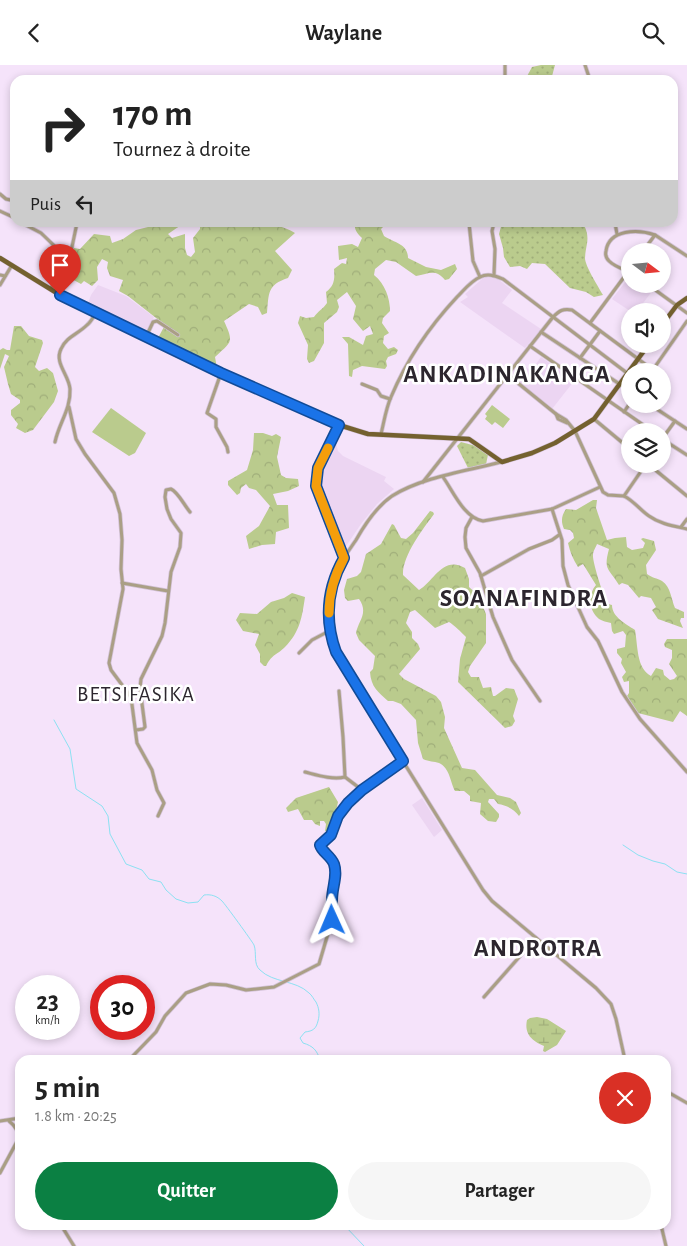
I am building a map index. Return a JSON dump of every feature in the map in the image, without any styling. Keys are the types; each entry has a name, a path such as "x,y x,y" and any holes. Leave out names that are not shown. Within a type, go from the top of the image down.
{"main road":[{"path":"0,258 50,289 96,313 221,373 339,425 368,434 469,439 502,462 544,449 594,419 621,381"},
{"path":"671,313 677,305 687,298"},
{"path":"634,363 642,353"}],"street":[{"path":"29,227 44,236 68,259"},
{"path":"50,289 68,266 76,227"},
{"path":"469,227 473,261 480,277"},
{"path":"493,227 495,249 494,275"},
{"path":"616,227 617,234"},
{"path":"621,267 608,261 606,255 609,240 617,234 637,232 655,235 687,256"},
{"path":"649,243 655,235"},
{"path":"0,285 12,265"},
{"path":"0,275 5,276"},
{"path":"381,434 390,399 404,369 421,341 449,305 470,283 480,277 494,275 503,279 621,368"},
{"path":"590,323 621,282"},
{"path":"660,293 687,313"},
{"path":"423,482 559,311 566,309 572,311 642,363"},
{"path":"96,313 87,325 63,343 59,352 59,361 69,383 69,407 76,439 114,493 119,506 123,589 109,663 111,670 131,697 137,743 152,769 157,790 164,803 158,816"},
{"path":"146,337 153,322 157,321 178,335"},
{"path":"658,363 687,321"},
{"path":"580,358 600,331"},
{"path":"541,332 619,384"},
{"path":"530,346 621,410"},
{"path":"221,373 207,413 216,419 216,427 228,452"},
{"path":"508,375 566,420 575,431 603,492 608,495 624,496 649,516 669,525 687,529"},
{"path":"362,384 377,391 381,396 390,399"},
{"path":"55,442 69,407"},
{"path":"625,413 640,423"},
{"path":"663,413 687,429"},
{"path":"594,419 621,442"},
{"path":"671,427 675,421"},
{"path":"339,425 318,468 316,486 344,558"},
{"path":"671,444 687,455"},
{"path":"488,465 491,454"},
{"path":"502,462 423,482 392,497 377,509 363,527 344,558 331,585 329,598 331,630 336,652 483,890 492,901 596,988 611,1004 624,1055"},
{"path":"624,496 641,473"},
{"path":"658,473 687,496"},
{"path":"442,477 472,517 483,521 552,509 600,487"},
{"path":"136,730 145,727 140,688 142,679 162,637 171,572 180,547 181,533 171,519 167,509 166,490 171,489 175,491 190,512"},
{"path":"552,509 562,540 563,566 568,585 587,627 598,641 622,693 640,719 687,771"},
{"path":"472,517 466,528 466,548 481,577 496,624 512,660 540,701"},
{"path":"681,527 687,519"},
{"path":"481,577 529,549 552,540 559,535"},
{"path":"122,583 168,591"},
{"path":"299,653 312,639 331,630"},
{"path":"338,691 345,777"},
{"path":"134,1055 156,1032 165,1016 186,993 210,983 246,990 274,987 319,965 332,920 331,901 336,873 333,861 320,845 331,835 338,816 348,803 362,790 403,761"},
{"path":"305,772 319,776 345,777 362,790"},
{"path":"484,997 536,938"},
{"path":"671,1094 687,1103"},
{"path":"0,1121 15,1119"},
{"path":"9,1121 15,1125"},
{"path":"0,1173 15,1146"},
{"path":"64,1230 74,1246"},
{"path":"663,1230 666,1246"}],"shaded area":[{"path":"486,277 498,279 512,290 502,303 541,329 525,348 460,302 468,297 465,294"},
{"path":"98,285 126,296 154,317 145,335 87,306 91,295"},
{"path":"621,288 621,293 651,293 643,303 621,303 621,305 612,299"},
{"path":"541,357 574,381 552,409 514,378 512,372 521,363 531,371"},
{"path":"333,441 343,456 386,477 384,481 394,489 377,504 344,549 318,486 321,466"},
{"path":"422,798 442,830 434,837 412,805"}],"green space":[{"path":"555,65 552,75 528,75 532,67"},
{"path":"148,227 178,227 168,234 172,238 185,234 185,248 187,255 191,257 195,252 193,238 200,227 281,227 295,233 275,251 292,270 288,278 276,284 270,291 267,313 262,315 258,307 249,304 224,321 230,341 215,357 217,368 158,338 165,325 119,291 123,280 110,276 107,268 108,262 102,259 97,267 98,280 92,286 84,281 81,284 68,277 67,273 74,248 80,249 94,234 110,236 112,243 123,239 136,230"},
{"path":"383,227 381,229 384,236 400,244 406,250 408,258 426,267 441,270 455,264 457,269 449,279 445,280 435,273 416,276 396,262 386,260 375,269 374,275 384,287 390,306 390,311 383,318 382,323 389,333 384,336 383,343 388,349 394,347 398,350 396,354 388,357 385,369 362,366 353,370 352,377 349,376 348,344 342,337 349,337 363,345 366,336 373,334 370,326 363,331 353,319 356,306 347,292 337,300 339,307 337,312 324,323 324,343 314,361 309,363 307,359 308,345 298,323 300,316 306,318 314,317 327,303 326,292 333,282 334,269 342,263 346,264 347,258 339,260 338,246 352,244 358,247 362,238 355,228"},
{"path":"501,227 585,227 587,237 586,262 603,295 594,297 586,292 570,288 545,264 532,263 527,269 520,266 510,267 504,257 499,234"},
{"path":"14,326 21,326 29,336 42,340 43,343 35,367 39,371 47,368 53,373 58,391 54,402 33,430 25,433 16,428 18,424 11,415 11,410 20,403 20,400 11,394 4,367 9,356 5,354 0,369 0,350 3,348 10,350"},
{"path":"492,405 510,419 503,428 495,422 492,425 485,419 487,416 485,414"},
{"path":"111,408 146,433 135,453 129,456 92,432"},
{"path":"254,433 272,436 276,434 281,437 277,457 281,475 286,478 298,479 299,486 288,491 273,494 277,505 288,505 289,528 276,532 275,544 249,549 246,536 259,526 270,506 256,490 249,488 246,484 237,495 228,485 228,481 247,470 253,450"},
{"path":"461,442 476,446 488,455 486,464 468,468 457,446"},
{"path":"593,500 597,500 596,508 607,540 626,537 627,547 632,550 643,548 645,543 641,539 643,538 654,541 656,550 646,565 647,574 665,584 675,608 684,612 684,618 681,618 680,621 683,628 658,619 652,610 656,607 651,598 641,596 639,598 628,585 622,583 619,585 607,566 609,549 597,544 593,552 593,559 604,595 608,604 612,605 617,617 635,630 640,662 646,672 651,676 656,668 663,670 664,675 670,680 674,679 677,676 669,664 672,658 672,650 665,647 664,644 667,639 687,639 687,716 680,711 673,722 638,713 627,696 629,693 629,681 624,682 622,677 626,672 621,663 622,659 617,653 617,649 625,647 626,635 623,631 614,634 611,623 600,620 595,615 590,602 596,585 583,564 578,567 573,558 568,543 574,538 573,533 570,530 564,529 563,514 566,509 576,510"},
{"path":"430,511 434,514 409,551 403,575 419,590 445,567 457,565 465,568 469,579 469,587 478,595 486,614 486,643 468,672 471,677 479,677 483,688 491,687 493,696 506,688 514,689 518,699 513,716 515,721 512,726 505,728 458,682 460,659 466,637 449,622 435,628 415,610 410,612 406,623 412,632 412,638 420,649 399,674 404,679 436,696 441,702 445,717 444,728 462,768 475,770 497,795 510,798 516,802 521,813 519,816 510,808 498,804 494,799 489,799 488,802 499,814 496,822 488,821 480,814 481,803 470,801 470,796 464,791 455,791 448,772 443,765 423,759 418,743 416,720 401,704 388,701 381,695 372,682 370,672 373,669 375,656 359,640 356,633 363,613 362,604 359,599 348,601 345,598 344,590 347,579 357,576 361,572 366,554 381,544 392,524 401,538 406,539"},
{"path":"292,593 305,597 300,624 290,641 264,666 260,662 260,654 255,645 259,634 243,631 236,620 240,613 257,614 271,602"},
{"path":"329,787 338,802 331,833 325,831 326,824 324,821 320,821 320,826 312,820 304,820 298,809 288,812 286,808 296,798"},
{"path":"537,1017 547,1019 566,1031 557,1045 545,1052 543,1051 544,1046 530,1036 526,1025 527,1020"}],"waterway":[{"path":"54,720 70,749 76,789 102,806 108,816 110,834 126,864 142,870 149,879 161,882 166,890 176,899 188,903 198,902 204,895 211,895 222,901 254,945 258,968 271,977 304,989 316,1002 319,1016 316,1026 314,1029 305,1032 300,1038 303,1043 314,1049 318,1055"},
{"path":"623,845 638,855 665,864 677,872 687,874"},
{"path":"349,1230 364,1246"}],"slow traffic":[{"path":"328,448 318,468 316,486 344,558 331,585 329,613"}],"district":[{"name":"ANKADINAKANGA","path":"507,373"},
{"name":"SOANAFINDRA","path":"524,597"},
{"name":"BETSIFASIKA","path":"136,694"},
{"name":"ANDROTRA","path":"538,947"}],"route":[{"path":"60,295 221,373 339,425 318,468 316,478 318,495 344,558 331,585 329,598 332,639 336,652 403,761 362,790 348,803 338,816 331,835 320,845 333,861 336,873 331,901 332,920"}]}
